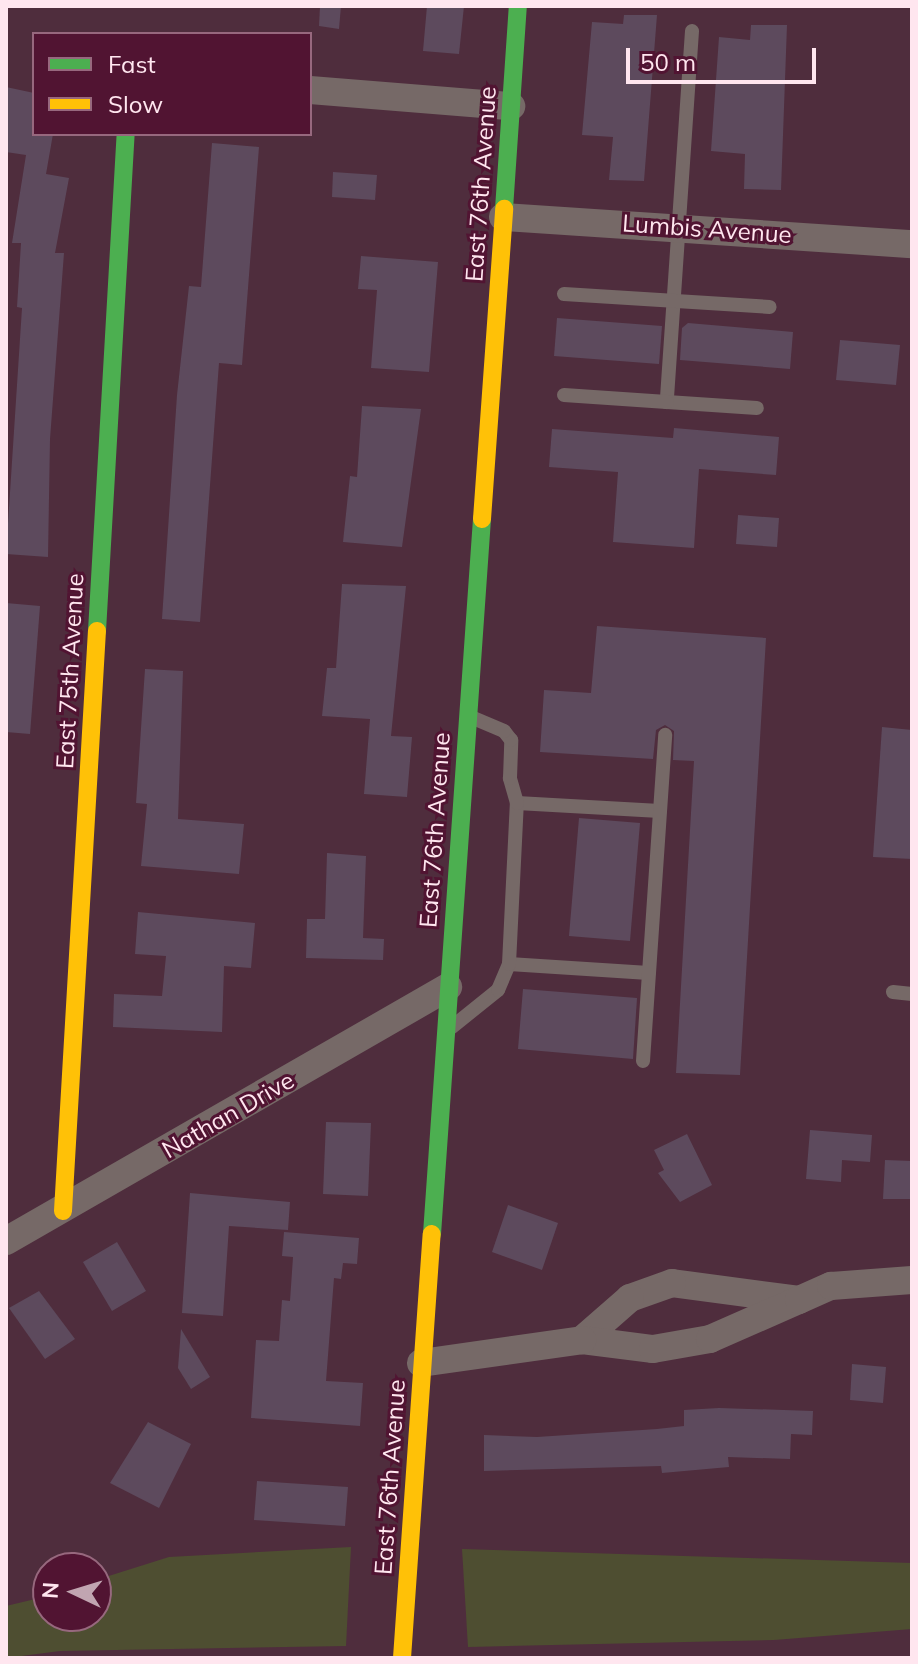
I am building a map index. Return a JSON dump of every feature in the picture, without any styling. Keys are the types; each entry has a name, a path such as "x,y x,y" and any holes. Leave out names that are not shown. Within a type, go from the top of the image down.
{"street":[{"name":"East 76th Avenue","path":"402,1658 518,6"},
{"path":"312,90 511,106"},
{"name":"East 75th Avenue","path":"63,1211 126,136"},
{"name":"Lumbis Avenue","path":"503,217 676,226 912,244"},
{"name":"Nathan Drive","path":"6,1241 448,987"},
{"path":"421,1363 582,1340 653,1349 710,1339 831,1286 912,1280"},
{"path":"582,1340 630,1298 672,1283 799,1300"}],"lane":[{"path":"667,402 675,303 676,226 692,31"},
{"path":"564,294 770,307"},
{"path":"564,395 757,408"},
{"path":"444,1033 498,990 509,964 517,803 508,735 467,715"},
{"path":"643,1061 665,735"},
{"path":"517,803 660,811"},
{"path":"509,964 649,973"},
{"path":"893,992 912,994"}],"shaded area":[{"path":"351,1547 346,1646 60,1651 6,1658 6,1606 32,1600 32,1632 112,1632 112,1575 169,1557"},
{"path":"462,1549 912,1563 912,1629 774,1640 468,1647"}],"building":[{"path":"320,6 341,6 339,29 319,26"},
{"path":"427,6 464,6 459,54 423,51"},
{"path":"624,15 657,15 644,181 609,180 613,137 582,135 592,22 623,24"},
{"path":"751,25 787,25 781,190 744,189 745,154 711,151 719,37 750,40"},
{"path":"6,87 32,93 32,136 53,136 46,174 69,178 55,253 64,253 50,439 48,557 6,554 22,308 17,307 21,243 12,243 26,155 6,152"},
{"path":"212,143 259,147 242,365 219,363 200,622 162,619 177,395 189,286 201,287"},
{"path":"333,172 377,175 375,200 332,197"},
{"path":"361,256 438,262 429,372 371,368 377,290 358,289"},
{"path":"557,318 662,326 659,364 554,356"},
{"path":"688,323 793,332 790,369 680,360 682,328"},
{"path":"840,340 900,345 896,385 836,380"},
{"path":"362,406 421,409 402,547 343,542 350,476 357,477"},
{"path":"674,428 779,437 776,475 699,469 694,548 613,542 618,472 549,467 552,429 673,438"},
{"path":"738,515 779,518 777,547 736,544"},
{"path":"342,584 406,586 391,736 412,737 407,797 364,794 370,719 322,716 327,668 336,668"},
{"path":"6,603 40,606 30,734 6,732"},
{"path":"597,626 766,638 740,1075 676,1073 694,761 673,760 674,731 665,725 656,730 653,759 540,752 544,690 591,693"},
{"path":"145,669 183,671 178,819 244,824 239,874 141,866 147,804 136,803"},
{"path":"882,727 912,730 912,859 873,857"},
{"path":"579,818 640,823 630,941 569,936"},
{"path":"327,853 366,856 363,938 384,939 383,960 306,958 307,919 325,919"},
{"path":"138,912 255,923 251,968 224,966 222,1032 113,1027 114,994 162,996 166,956 135,954"},
{"path":"523,989 637,998 633,1059 518,1049"},
{"path":"326,1122 371,1123 368,1196 323,1194"},
{"path":"810,1130 872,1135 870,1162 842,1160 841,1182 806,1179"},
{"path":"687,1134 712,1185 680,1202 658,1173 664,1170 654,1150"},
{"path":"885,1160 912,1161 912,1199 883,1199"},
{"path":"190,1193 290,1202 288,1230 229,1226 223,1316 182,1313"},
{"path":"508,1205 558,1223 542,1270 492,1252"},
{"path":"284,1232 359,1238 357,1264 343,1263 341,1279 334,1278 326,1381 363,1383 360,1426 251,1418 256,1340 279,1341 282,1300 290,1301 293,1257 282,1256"},
{"path":"117,1242 146,1291 112,1311 83,1262"},
{"path":"39,1291 75,1339 45,1359 9,1308"},
{"path":"181,1329 210,1377 191,1389 178,1368"},
{"path":"852,1364 886,1367 883,1403 850,1400"},
{"path":"684,1410 813,1411 812,1435 791,1434 790,1459 728,1457 729,1467 662,1473 661,1466 484,1471 484,1435 537,1437 684,1426"},
{"path":"148,1422 191,1444 159,1508 110,1483"},
{"path":"257,1481 348,1487 345,1526 254,1520"}],"traffic: fast":[{"path":"504,209 518,6"},
{"path":"97,631 126,136"},
{"path":"432,1234 482,519"}],"traffic: slow":[{"path":"482,519 504,209"},
{"path":"63,1211 97,631"},
{"path":"402,1658 432,1234"}]}
